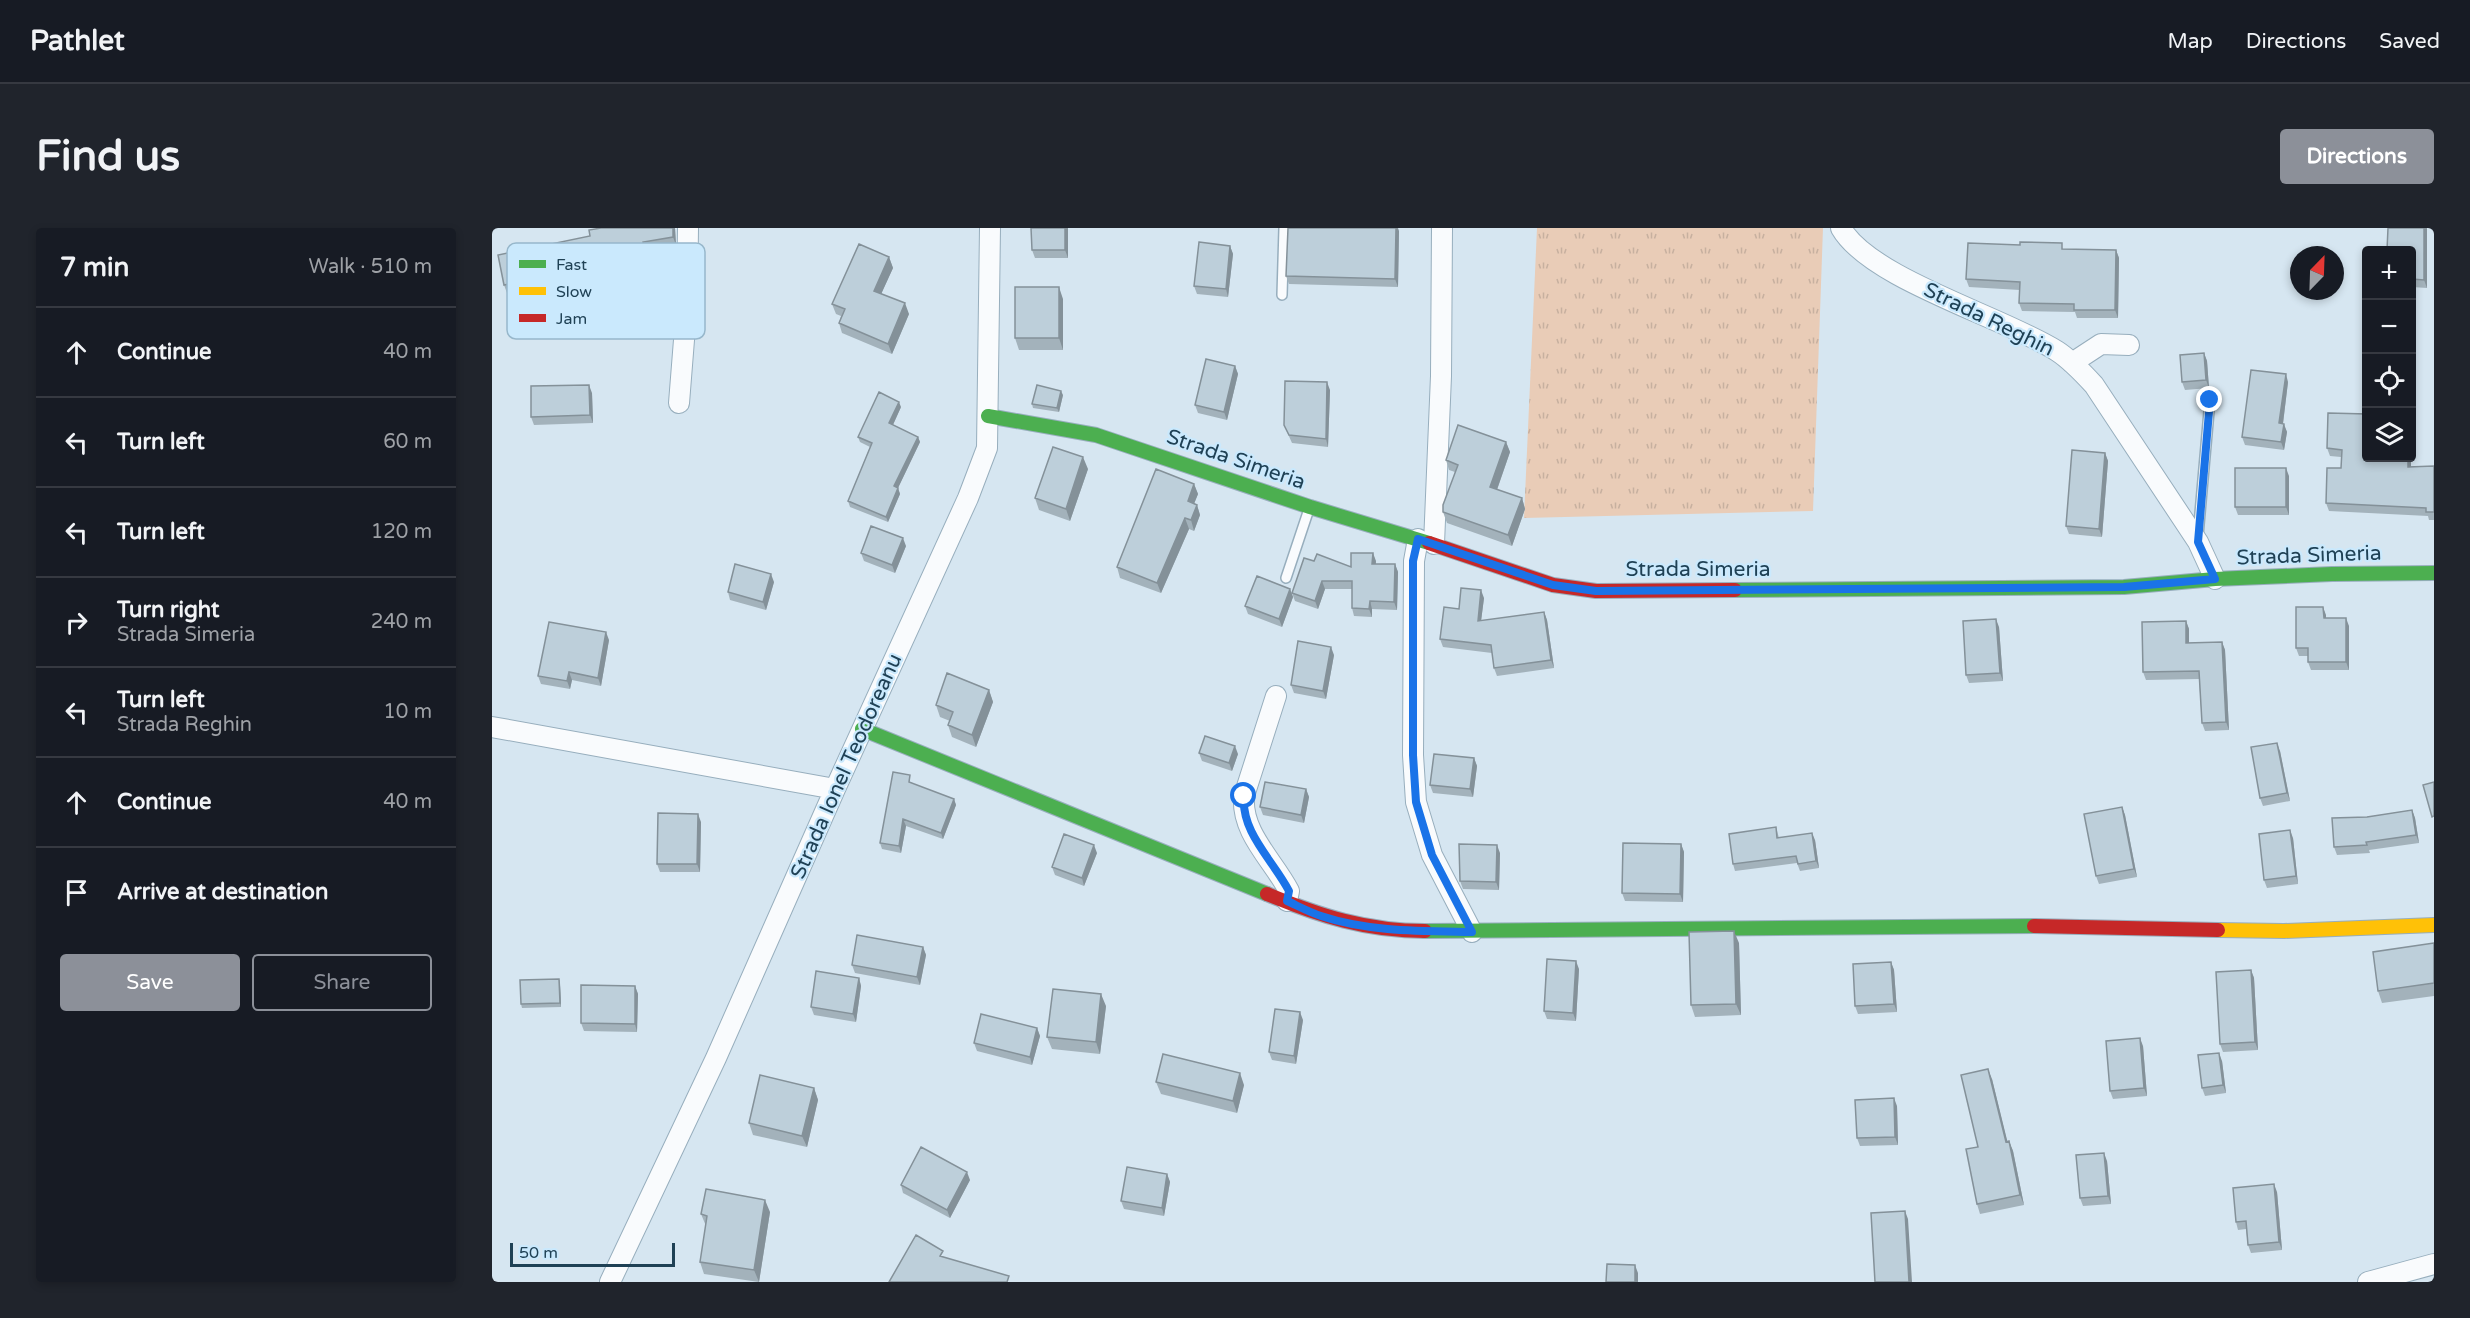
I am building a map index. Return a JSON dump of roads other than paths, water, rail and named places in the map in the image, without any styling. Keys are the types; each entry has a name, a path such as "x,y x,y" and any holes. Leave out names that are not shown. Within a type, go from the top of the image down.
{"street":[{"path":"688,228 688,243"},
{"name":"Strada Ionel Teodoreanu","path":"610,1282 716,1058 862,729 969,498 987,448 990,228"},
{"path":"1442,228 1441,376 1426,542 1413,561 1413,755 1416,802 1432,855 1472,932"},
{"name":"Strada Reghin","path":"1841,228 1858,246 1903,276 2034,338 2058,351 2072,363 2094,385 2198,542 2215,579"},
{"path":"680,403 684,339"},
{"path":"2072,363 2101,344 2129,345"},
{"name":"Strada Simeria","path":"988,416 1096,435 1553,585 1596,591 2124,587 2215,579 2332,573 2434,573"},
{"path":"1276,696 1244,796 1243,811 1260,846 1289,891 1287,901"},
{"path":"492,727 835,789"},
{"path":"862,729 1321,916 1361,925 1405,931 1976,925 2284,931 2434,925"},
{"path":"2368,1282 2434,1264"}],"lane":[{"path":"1282,295 1284,228"},
{"path":"2198,542 2210,400"},
{"path":"1286,578 1310,507"}]}
